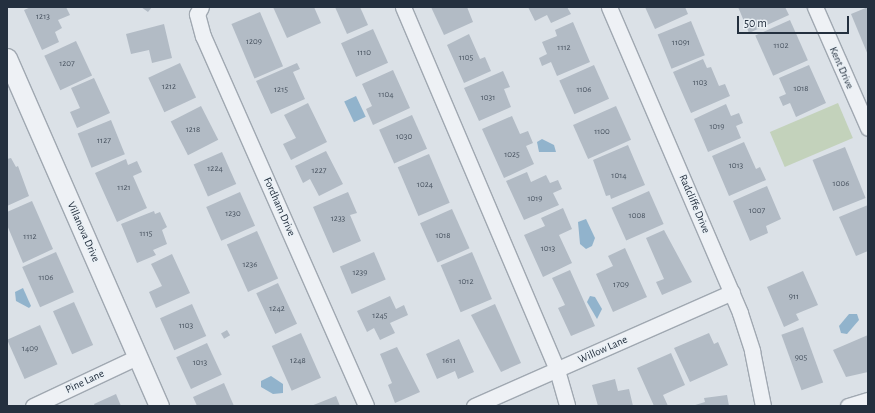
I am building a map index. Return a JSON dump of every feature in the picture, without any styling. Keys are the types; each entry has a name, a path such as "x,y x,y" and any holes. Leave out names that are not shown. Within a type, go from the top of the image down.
{"street":[{"name":"Fordham Drive","path":"200,7 197,14 203,36 366,406"},
{"path":"404,7 557,370 567,406"},
{"name":"Radcliffe Drive","path":"609,7 732,292 752,351 763,406"},
{"name":"Kent Drive","path":"815,7 868,128"},
{"name":"Villanova Drive","path":"7,58 159,406"},
{"name":"Willow Lane","path":"474,406 732,292"},
{"name":"Pine Lane","path":"33,406 137,357"},
{"path":"848,406 868,400"}],"green space":[{"path":"838,103 853,138 785,167 770,132"}],"water":[{"path":"356,96 366,117 354,122 344,101"},
{"path":"542,139 554,145 556,152 539,152 537,142"},
{"path":"586,219 595,238 592,246 586,249 580,244 578,222"},
{"path":"23,288 31,306 29,308 16,301 15,292"},
{"path":"590,296 595,297 602,309 597,319 587,302"},
{"path":"849,314 857,314 859,320 847,334 841,333 839,326"},
{"path":"271,376 283,384 283,393 273,394 261,387 261,381"}],"building":[{"path":"31,7 66,7 70,15 58,20 62,28 55,32 59,42 42,50 24,10"},
{"path":"141,7 152,7 148,12"},
{"path":"273,7 314,7 321,23 287,38"},
{"path":"335,7 360,7 368,25 347,34"},
{"path":"431,7 467,7 473,22 444,35"},
{"path":"528,7 567,7 571,14 551,23 547,15 535,21"},
{"path":"645,7 685,7 688,14 655,29"},
{"path":"738,7 785,7 789,15 749,33"},
{"path":"868,7 868,55 851,14"},
{"path":"260,12 283,66 255,78 231,24"},
{"path":"790,20 808,60 773,76 755,35"},
{"path":"691,21 705,55 671,69 658,34"},
{"path":"573,22 590,62 557,76 551,62 542,66 539,58 547,54 542,42 557,36 555,30"},
{"path":"164,24 172,58 152,63 149,50 131,54 126,34"},
{"path":"373,29 388,63 356,77 341,43"},
{"path":"469,34 480,59 485,57 491,71 464,83 447,45"},
{"path":"76,41 92,75 60,90 44,56"},
{"path":"703,59 707,68 711,67 719,86 725,84 730,96 691,113 673,72"},
{"path":"180,63 196,97 164,112 148,78"},
{"path":"297,63 300,69 293,72 305,99 271,114 256,81"},
{"path":"594,65 609,99 574,114 559,80"},
{"path":"809,65 826,103 796,117 790,103 783,106 779,97 786,94 779,78"},
{"path":"393,70 410,108 373,125 366,109 372,106 362,84"},
{"path":"503,71 510,87 504,89 511,107 479,121 464,88"},
{"path":"94,78 110,113 77,128 70,112 80,108 71,88"},
{"path":"308,103 327,142 291,160 283,144 296,138 284,115"},
{"path":"726,104 731,116 739,113 743,123 736,126 741,138 708,152 694,119"},
{"path":"201,106 218,140 188,155 171,121"},
{"path":"616,106 631,140 588,159 573,125"},
{"path":"412,115 427,149 394,163 379,130"},
{"path":"512,116 520,134 528,131 533,143 526,146 534,164 504,178 482,129"},
{"path":"111,120 125,154 91,168 78,133"},
{"path":"744,142 756,169 760,167 766,180 729,196 712,156"},
{"path":"628,145 645,185 611,199 610,195 606,196 593,160"},
{"path":"845,147 866,198 833,211 813,160"},
{"path":"326,151 343,184 319,196 310,179 303,183 295,166"},
{"path":"222,152 236,184 208,197 194,165"},
{"path":"429,154 450,203 418,216 398,167"},
{"path":"11,158 16,167 18,166 29,196 7,206 7,159"},
{"path":"126,159 128,165 137,161 142,172 133,176 147,208 117,222 95,173"},
{"path":"527,172 531,182 546,175 550,183 558,180 562,189 553,193 559,205 524,220 506,181"},
{"path":"767,186 781,219 766,226 768,233 750,241 733,201"},
{"path":"649,191 664,224 626,241 612,208"},
{"path":"240,192 255,226 221,241 206,207"},
{"path":"348,192 357,213 350,215 361,241 333,253 313,207"},
{"path":"32,201 53,249 23,263 7,225 7,212"},
{"path":"868,205 868,251 856,256 839,217"},
{"path":"563,208 572,229 559,235 572,263 543,277 524,235 545,226 541,218"},
{"path":"452,209 469,248 438,263 420,223"},
{"path":"154,211 155,214 160,212 167,227 162,230 167,244 153,250 156,255 137,263 121,224"},
{"path":"664,230 692,282 662,295 656,282 664,279 646,238"},
{"path":"257,231 278,279 248,292 227,244"},
{"path":"625,248 647,297 613,312 596,274 613,266 608,256"},
{"path":"56,252 74,292 40,307 22,267"},
{"path":"374,252 386,280 352,294 340,266"},
{"path":"472,252 492,299 461,312 441,265"},
{"path":"172,254 190,293 156,308 149,292 162,286 151,264"},
{"path":"570,270 595,326 571,336 558,308 565,305 552,278"},
{"path":"803,271 818,305 796,314 799,320 784,327 767,287"},
{"path":"278,283 297,324 275,334 256,293"},
{"path":"390,296 396,309 404,305 408,315 390,323 395,333 380,340 374,328 367,332 357,311"},
{"path":"74,302 93,345 72,354 53,311"},
{"path":"192,304 206,336 174,350 160,318"},
{"path":"495,304 521,363 501,372 471,315"},
{"path":"40,325 57,364 25,379 7,340"},
{"path":"803,327 823,382 802,390 781,335"},
{"path":"227,330 230,335 224,339 221,334"},
{"path":"301,333 321,378 292,391 272,346"},
{"path":"709,333 714,344 718,342 728,365 690,382 674,348"},
{"path":"868,335 868,372 846,377 833,350"},
{"path":"459,339 474,372 458,379 455,371 437,379 426,354"},
{"path":"207,343 222,375 191,389 176,357"},
{"path":"397,347 420,392 395,403 388,385 392,383 380,354"},
{"path":"671,353 685,385 663,395 668,406 654,406 637,368"},
{"path":"615,379 618,391 629,389 633,406 598,406 592,385"},
{"path":"224,383 234,406 197,406 193,397"},
{"path":"116,394 121,406 95,406 94,404"},
{"path":"727,395 729,406 692,406 705,402 704,398"},
{"path":"336,396 340,406 311,406"}]}
